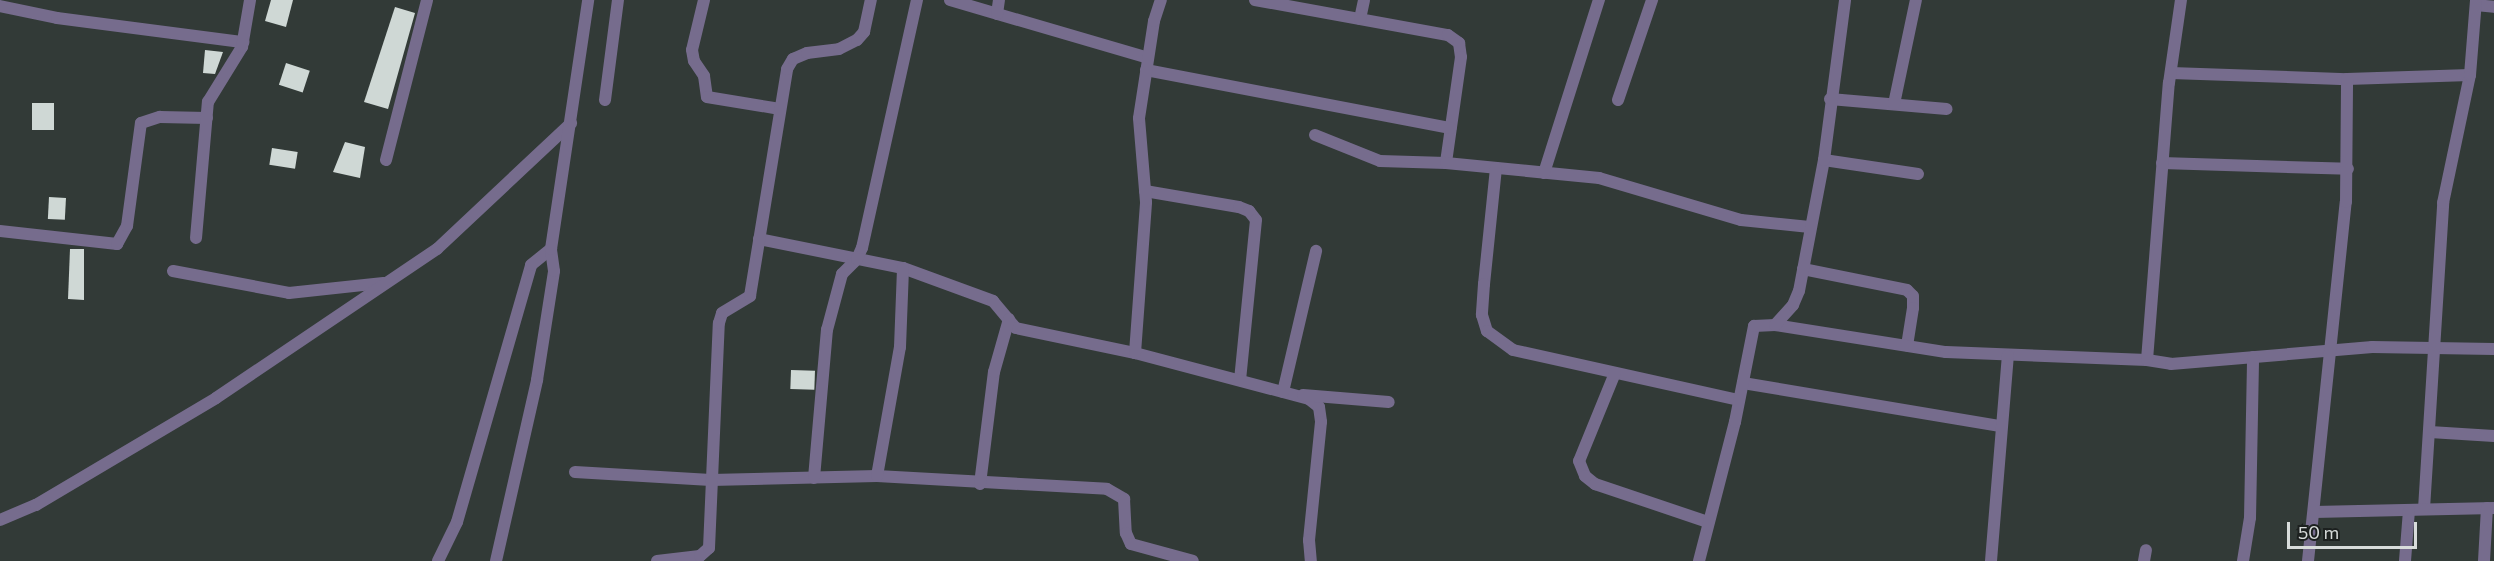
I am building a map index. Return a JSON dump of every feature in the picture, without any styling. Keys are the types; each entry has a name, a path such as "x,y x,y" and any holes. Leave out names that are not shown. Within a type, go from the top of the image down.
{"street":[{"path":"196,238 208,102 243,42 250,0"},
{"path":"386,160 427,0"},
{"path":"496,561 537,380 554,271 551,249 588,0"},
{"path":"605,100 618,0"},
{"path":"704,0 692,50 694,61 704,76 707,97 780,109"},
{"path":"657,561 700,556 709,548 719,323 722,313 750,296 787,69 793,59 850,46 864,32 871,0"},
{"path":"814,478 827,330 842,274 856,259 917,0"},
{"path":"950,0 1148,57"},
{"path":"997,14 999,0"},
{"path":"1135,353 1146,191 1138,118 1148,57 1161,0"},
{"path":"1255,0 1448,35 1459,44 1461,57 1446,163"},
{"path":"1359,19 1364,0"},
{"path":"1544,173 1599,0"},
{"path":"1618,100 1652,0"},
{"path":"1775,325 1793,305 1803,269 1824,160 1830,99 1845,0"},
{"path":"1894,104 1916,0"},
{"path":"2147,360 2162,163 2181,0"},
{"path":"2424,509 2436,348 2443,203 2470,75 2476,2 2494,6"},
{"path":"0,6 57,18 243,42"},
{"path":"1146,70 1451,128"},
{"path":"2171,73 2347,80 2470,75"},
{"path":"2308,561 2348,169 2347,80"},
{"path":"1830,99 1947,109"},
{"path":"0,231 117,244 127,226 141,123 160,117 207,118"},
{"path":"0,520 36,505 216,398 437,249 571,123"},
{"path":"1315,135 1380,161 1446,163 1599,178 1742,220 1810,228"},
{"path":"1824,160 1918,174"},
{"path":"2162,163 2348,169"},
{"path":"1496,168 1483,294 1482,315 1487,331 1514,350 1740,400"},
{"path":"1146,191 1239,207 1249,211 1256,220 1240,380"},
{"path":"759,239 903,268 993,301 1016,328 1026,331 1135,353 1289,393 1389,402"},
{"path":"438,561 457,522 531,265 551,249"},
{"path":"1289,393 1316,252"},
{"path":"878,476 900,347 903,268"},
{"path":"1803,269 1907,290 1913,296 1907,346"},
{"path":"173,271 289,293 388,283"},
{"path":"980,484 994,372 1009,319"},
{"path":"1699,561 1740,400 1754,326 1775,325 1907,346 2008,356 2147,360 2170,364 2331,350 2494,349"},
{"path":"1990,561 2000,426 2008,356"},
{"path":"2243,561 2252,490 2253,357"},
{"path":"1616,373 1579,461 1585,476 1595,484 1708,522"},
{"path":"1743,383 2000,426"},
{"path":"1289,393 1318,407 1321,422 1309,540 1311,561"},
{"path":"2430,432 2494,436"},
{"path":"575,472 711,480 878,476 1117,492 1124,499 1126,533 1131,544 1193,561"},
{"path":"2314,512 2491,508 2484,561"},
{"path":"2405,561 2409,510"}],"building":[{"path":"271,0 293,0 286,27 265,21"},
{"path":"395,7 415,13 388,109 364,102"},
{"path":"205,50 223,52 215,74 203,73"},
{"path":"286,63 310,71 303,93 279,85"},
{"path":"32,103 54,103 54,130 32,130"},
{"path":"345,142 365,147 360,178 333,172"},
{"path":"272,148 298,152 295,169 269,165"},
{"path":"49,197 66,198 65,220 48,219"},
{"path":"70,249 84,249 84,300 68,299"},
{"path":"791,370 815,371 814,390 790,389"}]}
